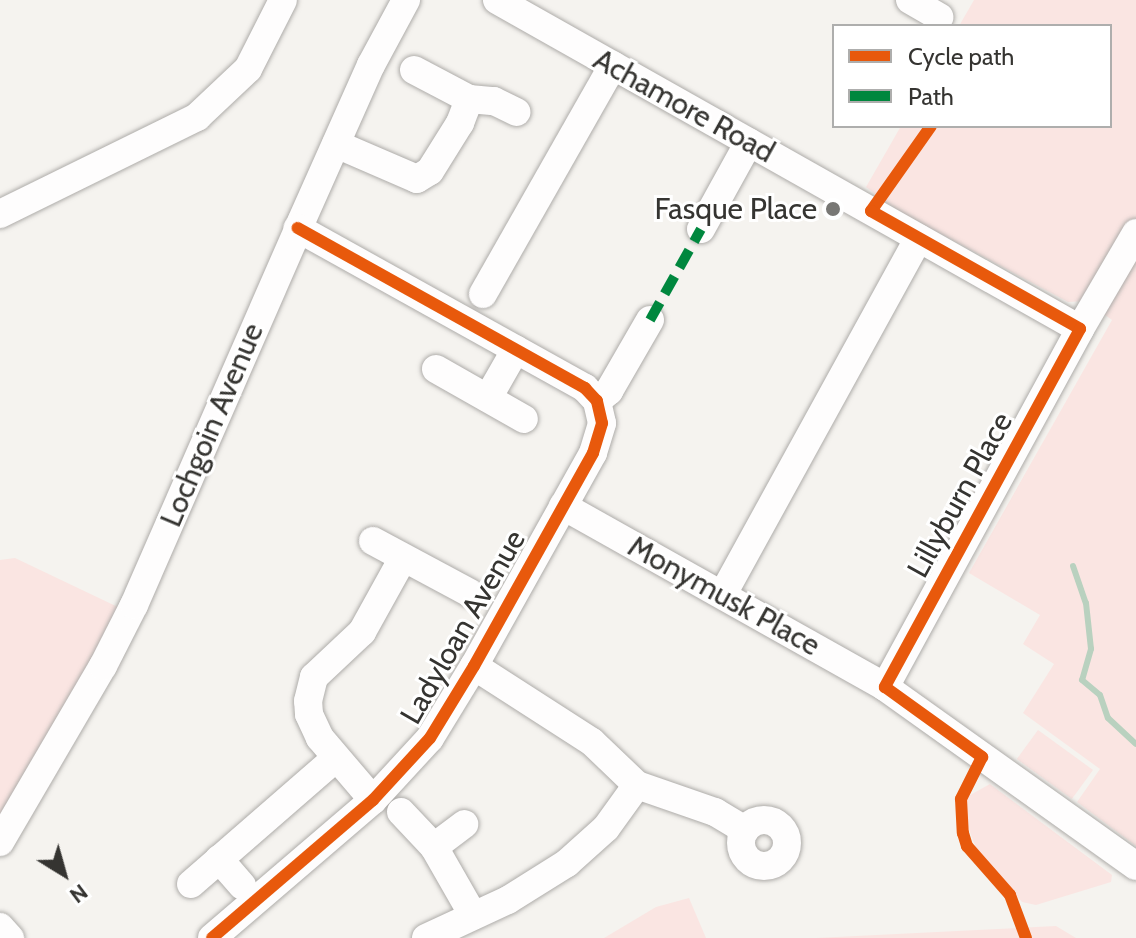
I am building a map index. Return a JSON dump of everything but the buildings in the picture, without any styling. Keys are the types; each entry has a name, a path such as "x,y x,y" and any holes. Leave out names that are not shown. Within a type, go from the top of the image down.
{"street":[{"path":"0,214 197,117 248,69 283,0"},
{"name":"Lochgoin Avenue","path":"0,842 103,666 134,605 371,65 406,0"},
{"name":"Achamore Road","path":"497,0 528,8 613,65 1080,329"},
{"path":"910,0 940,17"},
{"path":"483,294 613,65"},
{"path":"414,70 469,99 494,101 517,112"},
{"path":"336,144 411,178 424,177 460,123 469,99"},
{"path":"701,229 749,142"},
{"path":"298,228 585,388 598,404 609,391 650,320"},
{"name":"Lillyburn Place","path":"885,687 1080,329 1136,233"},
{"path":"723,594 919,238"},
{"path":"488,398 516,349"},
{"path":"436,369 524,419"},
{"name":"Ladyloan Avenue","path":"214,938 373,800 430,738 474,666 600,436 598,404"},
{"name":"Monymusk Place","path":"563,506 885,687 1136,866"},
{"path":"373,541 470,593"},
{"path":"373,800 320,738 309,714 314,677 362,632 403,558"},
{"path":"474,666 581,733 637,785 715,812 745,830"},
{"path":"191,884 336,758"},
{"path":"426,938 508,900 567,863 606,828 637,785"},
{"path":"401,812 434,847 473,915"},
{"path":"434,847 464,824"},
{"path":"219,859 242,885"},
{"path":"0,927 10,938"}],"shaded area":[{"path":"974,0 1136,0 1136,846 1077,802 1100,769 1023,713 1054,664 1023,644 1040,615 969,573 1112,320 1086,301 1068,302 898,211 866,187 900,128 1112,128 1112,24 960,24"},
{"path":"15,558 122,609 0,822 0,560"},
{"path":"1038,730 1093,770 1072,799 1017,759"},
{"path":"990,784 1112,875 1111,882 1036,905 1022,902 978,853 963,814 963,799"},
{"path":"689,898 706,938 604,938 656,907"},
{"path":"1056,926 1076,938 816,938"}],"waterway":[{"path":"1073,566 1086,603 1091,649 1082,680 1100,695 1108,718 1136,744"}],"marked path":[{"path":"650,320 701,229"}],"cycle path":[{"path":"930,128 871,211 1080,329 885,687 982,757 961,799 963,833 967,846 1010,895 1026,938"},
{"path":"212,938 373,800 430,738 474,666 593,453 602,423 597,401 585,388 298,228"}],"place":[{"name":"Fasque Place","path":"833,209"}]}
